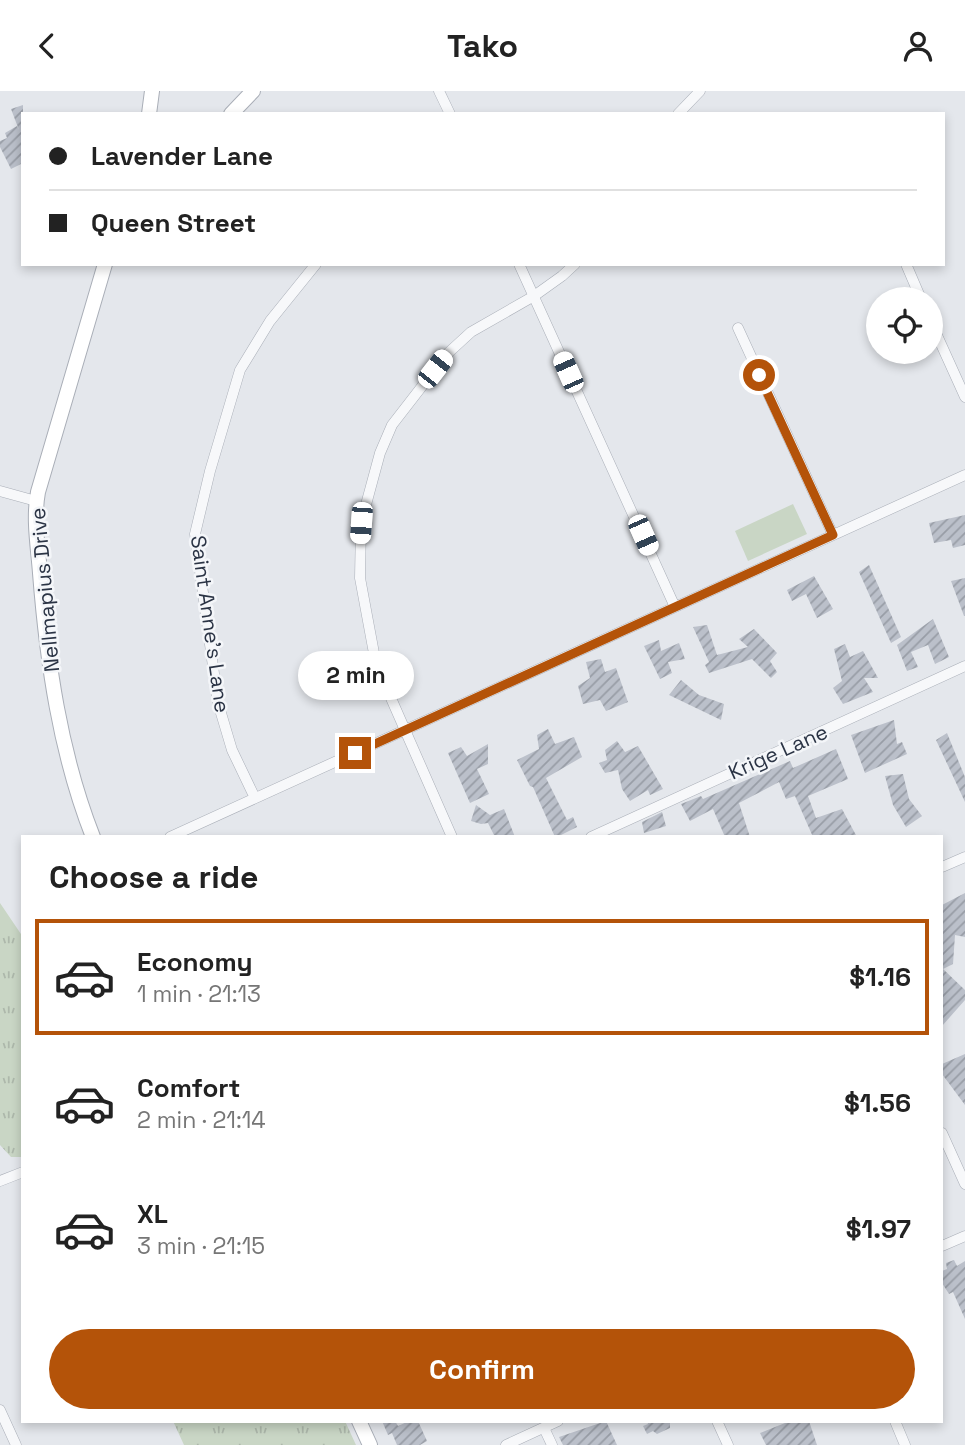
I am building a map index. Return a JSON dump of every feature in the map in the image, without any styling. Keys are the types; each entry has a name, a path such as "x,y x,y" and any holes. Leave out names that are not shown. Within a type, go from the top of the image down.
{"main road":[{"path":"149,112 152,91"},
{"path":"233,112 253,91"},
{"name":"Nellmapius Drive","path":"92,835 68,762 52,677 44,621 36,501 104,266"},
{"path":"360,1423 370,1445"}],"street":[{"path":"439,91 449,112"},
{"path":"680,112 700,91"},
{"name":"Saint Anne's Lane","path":"255,798 232,750 218,703 195,550 195,534 210,471 240,370 263,330 314,266"},
{"path":"520,266 675,607"},
{"path":"451,835 376,664 360,579 361,523 373,475 392,425 447,354 471,333 534,296 573,266"},
{"path":"907,266 916,287"},
{"path":"738,328 833,535"},
{"path":"943,348 965,397"},
{"path":"174,835 965,475"},
{"path":"0,491 36,501"},
{"name":"Krige Lane","path":"594,835 965,666"},
{"path":"943,867 965,857"},
{"path":"943,1135 965,1184"},
{"path":"0,1181 21,1173"},
{"path":"943,1246 965,1236"},
{"path":"0,1409 16,1445"},
{"path":"506,1445 554,1423"},
{"path":"718,1423 728,1445"},
{"path":"896,1423 905,1445"},
{"path":"544,1428 552,1445"}],"green space":[{"path":"793,504 807,534 748,561 735,531"},
{"path":"0,903 21,934 21,1157 11,1157 0,1145"},
{"path":"174,1423 346,1423 356,1445 184,1445"}],"building":[{"path":"23,105 21,164 11,169 0,147 0,141 7,138 5,133 17,126 19,130 11,109"},
{"path":"965,515 965,545 953,548 951,540 934,543 929,523"},
{"path":"869,565 901,637 891,643 859,572"},
{"path":"814,576 833,609 817,618 806,594 792,601 787,590"},
{"path":"965,578 965,616 964,616 951,581"},
{"path":"933,619 949,657 935,664 928,645 911,652 918,667 907,671 897,645"},
{"path":"707,625 717,655 748,647 739,639 754,629 777,653 770,661 777,672 771,678 752,659 709,673 705,665 709,662 693,627"},
{"path":"659,640 661,651 679,643 685,659 668,662 672,673 660,679 644,646"},
{"path":"845,644 850,657 863,651 878,678 864,678 873,692 843,704 833,688 842,681 834,649"},
{"path":"601,659 605,672 616,668 628,702 606,711 600,700 583,704 578,686 590,678 586,662"},
{"path":"681,680 699,695 724,704 721,720 669,695"},
{"path":"894,720 897,744 902,742 907,754 865,773 851,735"},
{"path":"548,729 555,744 574,737 582,757 546,778 567,820 573,817 577,827 561,835 554,835 533,787 517,760 539,749 537,735"},
{"path":"947,733 965,777 965,802 936,740"},
{"path":"617,741 625,752 638,746 663,789 650,795 648,790 630,801 622,789 618,770 605,773 599,763 607,760 605,750"},
{"path":"488,744 488,764 477,769 489,794 470,803 448,753 461,747 467,756"},
{"path":"836,749 848,779 808,796 816,818 842,809 856,835 812,835 795,796 786,799 779,782 739,803 749,835 724,835 713,809 690,821 681,804 701,796 703,799 790,761 793,768"},
{"path":"903,774 909,799 922,816 906,827 893,805 885,776"},
{"path":"476,805 490,815 504,809 514,835 494,835 488,823 471,821"},
{"path":"662,812 666,826 644,833 642,822"},
{"path":"965,893 965,937 955,935 953,964 943,969 943,904"},
{"path":"943,969 965,990 965,1000 943,1025"},
{"path":"965,1054 965,1105 943,1075 943,1064"},
{"path":"954,1260 957,1266 965,1261 965,1319 953,1292 949,1294 943,1285 946,1263"},
{"path":"383,1423 396,1423 398,1426 419,1423 427,1441 420,1445 397,1445 392,1433 388,1435"},
{"path":"607,1423 617,1445 563,1445 559,1437"},
{"path":"670,1423 670,1428 657,1434 653,1431 647,1434 643,1426"},
{"path":"785,1423 810,1423 817,1445 766,1445 760,1433"}],"route":[{"path":"355,753 833,535 759,375"}]}
